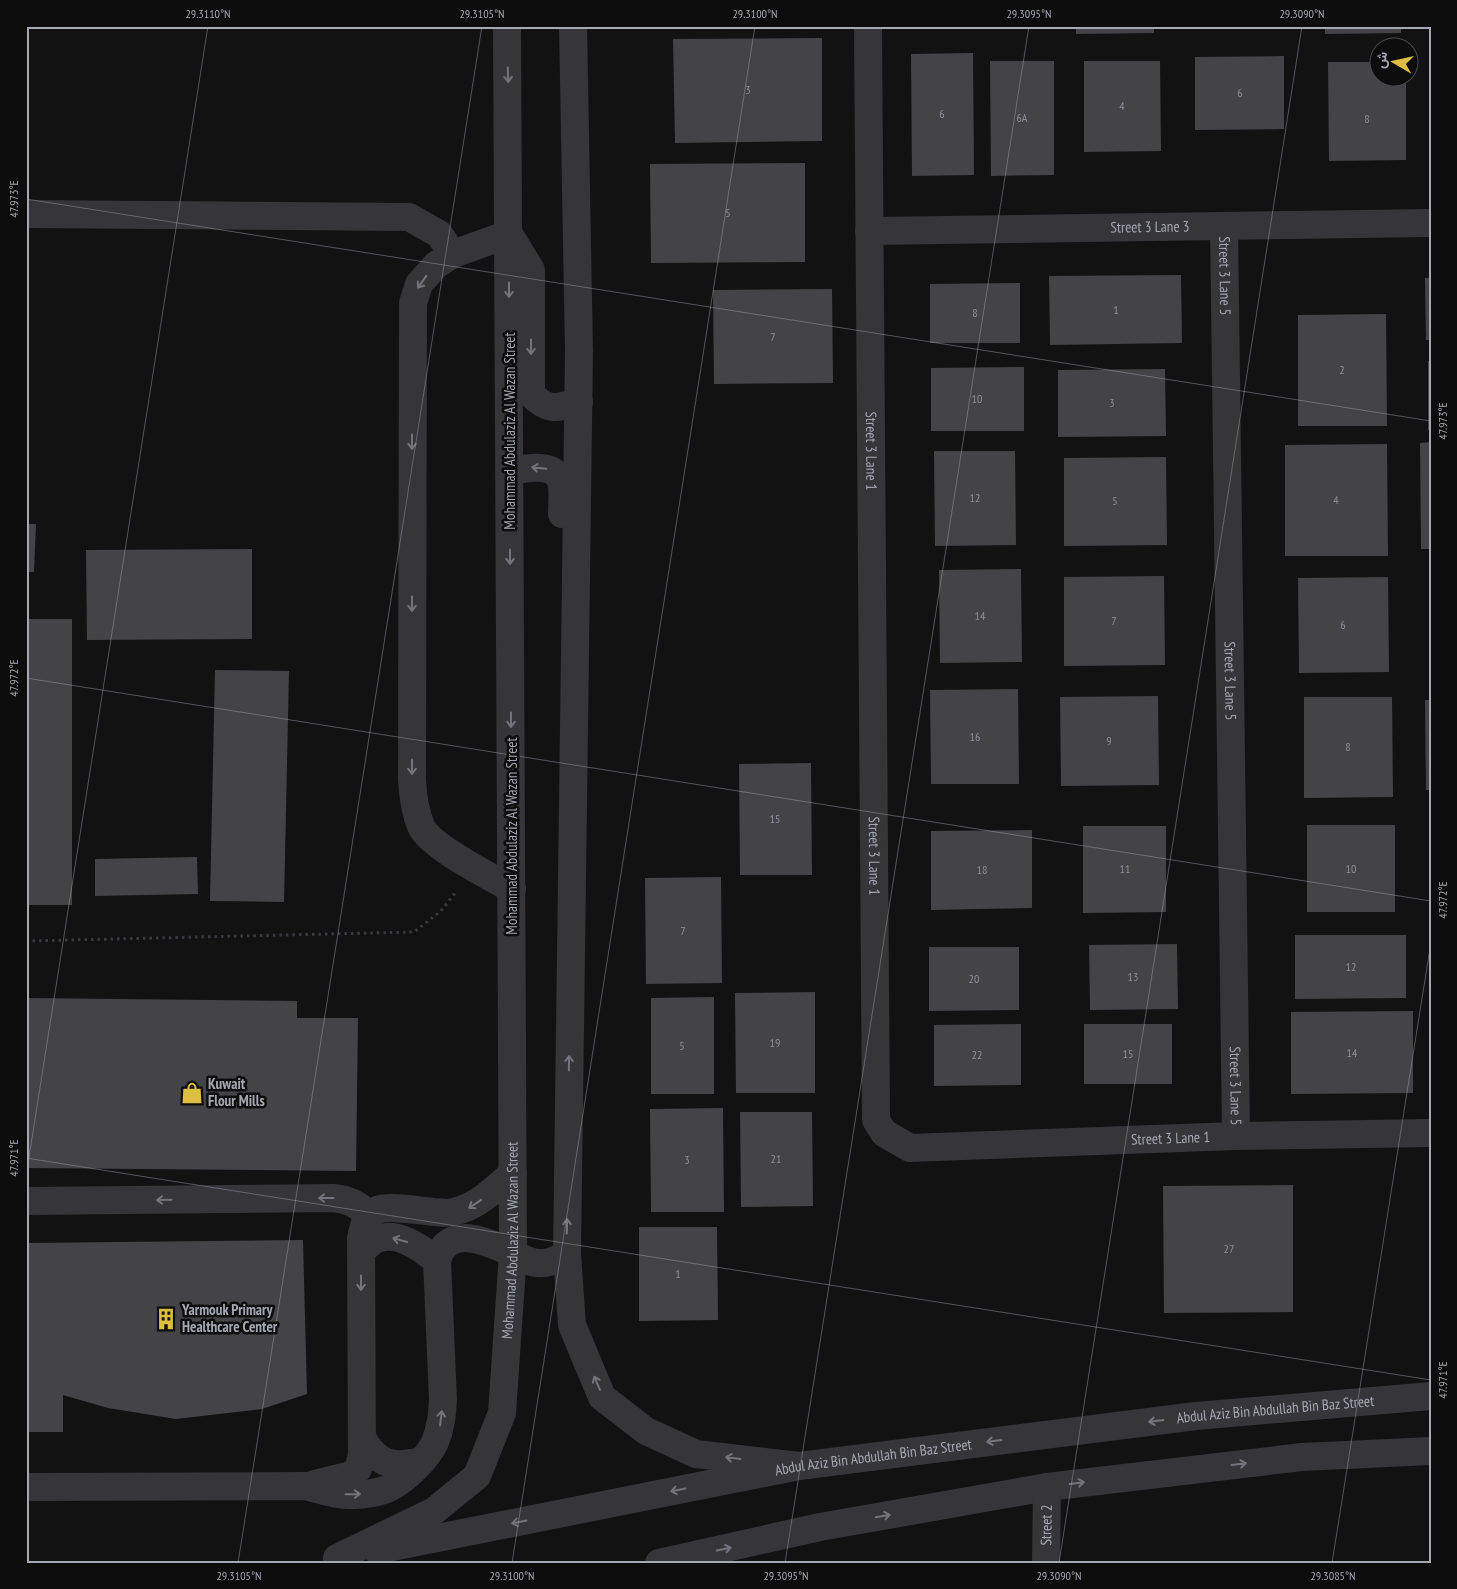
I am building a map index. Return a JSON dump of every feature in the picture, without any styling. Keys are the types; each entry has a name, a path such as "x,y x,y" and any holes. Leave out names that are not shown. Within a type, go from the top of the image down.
{"street":[{"name":"Mohammad Abdulaziz Al Wazan Street","path":"329,1560 434,1511 478,1476 502,1413 514,1253 507,26"},
{"path":"573,26 579,402 567,1254 572,1325 602,1396 646,1431 696,1454 799,1466"},
{"name":"Street 3 Lane 1","path":"868,26 876,1120 884,1133 910,1148 1236,1136 1431,1133"},
{"path":"26,214 409,217 439,234 453,254"},
{"name":"Street 3 Lane 3","path":"869,231 1431,223"},
{"name":"Street 3 Lane 5","path":"1224,226 1236,1136"},
{"path":"512,889 434,843 421,828 414,802 412,780 413,303 419,284 436,265 453,254 509,234 531,270 531,394 540,404 558,408 579,402"},
{"path":"510,471 531,467 546,468 557,475 562,485 560,617 575,638"},
{"path":"32,1492 305,1486 351,1475 358,1469 362,1455 361,1251 363,1227 370,1215 377,1210 390,1208 450,1213 467,1209 488,1195 513,1173"},
{"path":"26,1201 333,1198 343,1199 356,1204 370,1215"},
{"path":"361,1251 372,1241 379,1238 401,1239 422,1249 437,1261"},
{"path":"305,1486 336,1494 354,1495 389,1488 405,1477 422,1461 435,1443 442,1420 443,1400 437,1261 439,1253 444,1246 450,1241 460,1238 479,1240 514,1253 526,1261 540,1263 554,1261 567,1254"},
{"name":"Abdul Aziz Bin Abdullah Bin Baz Street","path":"329,1560 799,1466 1196,1416 1431,1396"},
{"path":"362,1438 374,1455 384,1462 395,1465 422,1461"},
{"path":"659,1563 772,1550 820,1527 1047,1487 1302,1456 1431,1451"},
{"name":"Street 2","path":"1046,1563 1047,1487"}],"path":[{"path":"26,941 414,932 441,911 475,868"}],"building":[{"path":"1076,26 1154,26 1154,33 1076,34"},
{"path":"1325,26 1401,26 1401,33 1325,34"},
{"path":"822,38 822,141 675,143 673,39"},
{"path":"973,53 974,175 912,176 911,54"},
{"path":"1284,56 1284,129 1195,130 1195,57"},
{"path":"990,61 1054,61 1054,175 991,176"},
{"path":"1084,61 1160,61 1161,151 1084,152"},
{"path":"1328,62 1370,62 1370,88 1406,88 1406,160 1329,161"},
{"path":"805,163 805,262 651,263 650,164"},
{"path":"1181,275 1182,343 1050,345 1049,276"},
{"path":"1425,278 1431,278 1431,340 1426,340"},
{"path":"1020,283 1020,343 930,343 930,284"},
{"path":"832,289 833,383 714,384 713,290"},
{"path":"1386,314 1387,426 1298,426 1298,315"},
{"path":"1428,361 1431,361 1431,430 1428,430"},
{"path":"1024,367 1024,431 931,431 931,368"},
{"path":"1165,369 1166,436 1058,437 1058,370"},
{"path":"1431,442 1431,549 1421,549 1420,443"},
{"path":"1387,444 1388,556 1285,556 1285,445"},
{"path":"934,451 1015,451 1016,545 935,546"},
{"path":"1166,457 1167,545 1064,546 1064,458"},
{"path":"26,524 36,524 34,572 26,572"},
{"path":"252,549 252,639 87,640 86,550"},
{"path":"1021,569 1022,662 940,663 939,570"},
{"path":"1164,576 1165,665 1064,666 1064,577"},
{"path":"1388,577 1389,672 1299,673 1298,578"},
{"path":"26,619 72,619 72,905 26,905"},
{"path":"215,670 289,671 284,902 210,901"},
{"path":"1018,689 1019,784 931,784 930,690"},
{"path":"1158,696 1159,785 1061,786 1060,697"},
{"path":"1304,697 1392,697 1393,797 1304,798"},
{"path":"1425,700 1431,700 1431,790 1426,790"},
{"path":"811,763 812,875 740,875 739,764"},
{"path":"1307,825 1395,825 1395,912 1307,912"},
{"path":"1083,826 1166,826 1166,912 1083,913"},
{"path":"1032,830 1032,908 931,910 931,831"},
{"path":"197,857 198,894 95,896 95,859"},
{"path":"721,877 722,983 646,984 645,878"},
{"path":"1295,935 1406,935 1406,998 1295,999"},
{"path":"1177,944 1178,1009 1090,1010 1089,945"},
{"path":"929,947 1019,947 1019,1010 929,1011"},
{"path":"815,992 815,1093 736,1093 735,993"},
{"path":"714,997 714,1094 651,1094 651,998"},
{"name":"Kuwait Flour Mills","path":"26,998 297,1001 297,1018 358,1018 356,1171 26,1168"},
{"path":"1413,1011 1413,1093 1291,1094 1291,1012"},
{"path":"1021,1024 1021,1085 934,1086 934,1025"},
{"path":"1084,1024 1172,1024 1172,1084 1084,1084"},
{"path":"723,1108 724,1212 651,1212 650,1109"},
{"path":"740,1112 812,1112 813,1206 741,1207"},
{"path":"1293,1185 1293,1312 1164,1313 1163,1186"},
{"path":"639,1227 717,1227 718,1320 639,1321"},
{"name":"Yarmouk Primary Healthcare Center","path":"303,1240 307,1394 262,1409 176,1419 108,1408 63,1395 63,1432 26,1432 26,1243"}],"place":[{"name":"Kuwait Flour Mills","path":"192,1093"},
{"name":"Yarmouk Primary Healthcare Center","path":"166,1319"}]}
